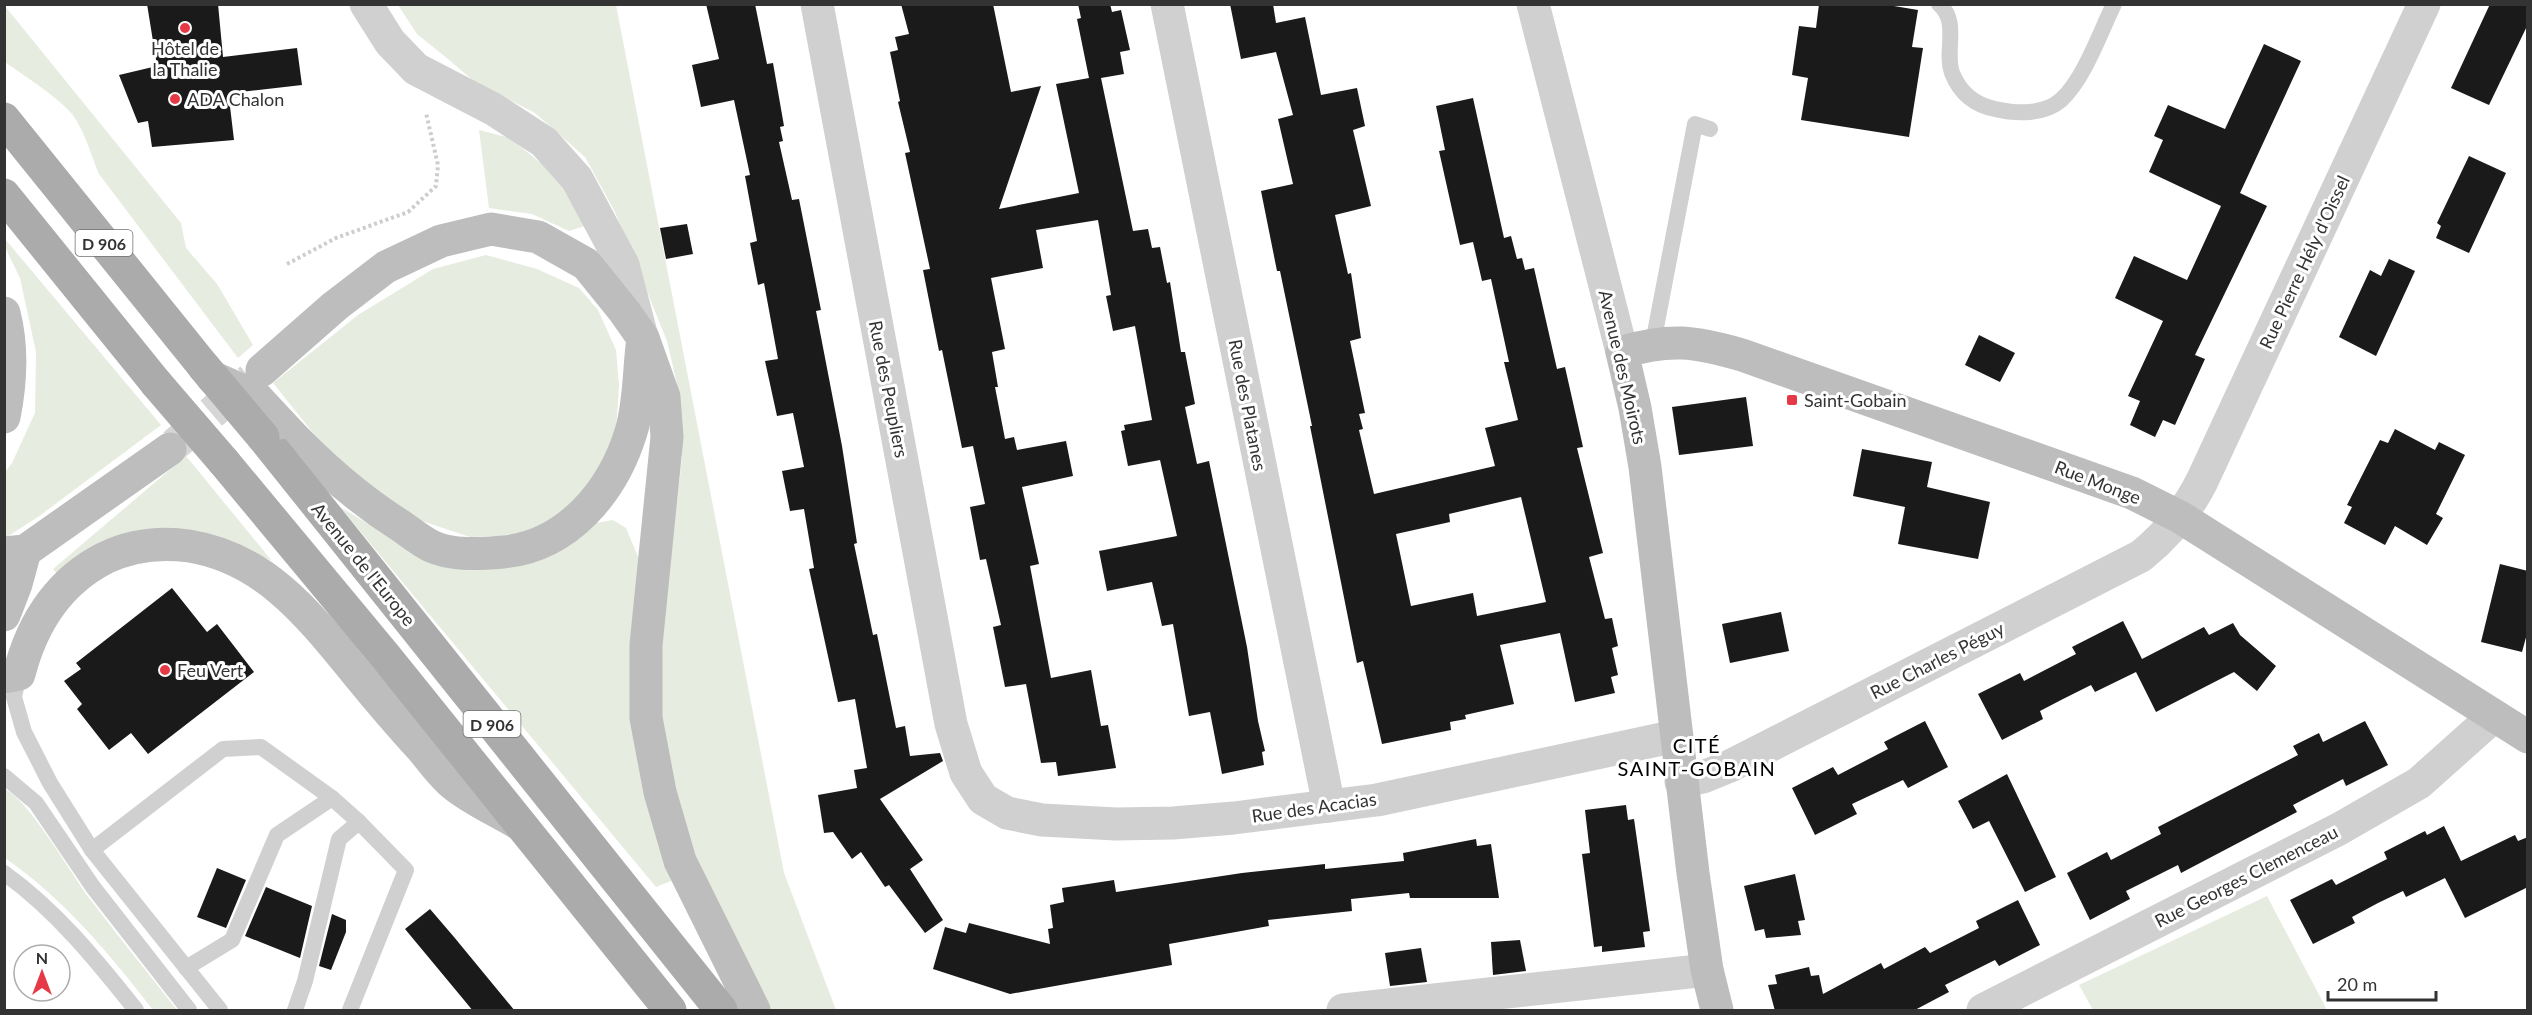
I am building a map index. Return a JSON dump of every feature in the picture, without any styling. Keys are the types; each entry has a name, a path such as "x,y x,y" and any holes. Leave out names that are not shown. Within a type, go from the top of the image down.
{"main road":[{"name":"Avenue de l'Europe","path":"4,119 208,372 272,430 721,1011"},
{"name":"D 906","path":"4,195 156,383 224,462 523,826 670,1011"}],"street":[{"path":"366,4 390,42 416,69 493,109 544,142 577,179 623,265 643,338 664,398 667,437 646,645 646,718 660,792 680,861 754,1011"},
{"name":"Rue des Peupliers","path":"817,4 951,724 966,772"},
{"name":"Rue des Platanes","path":"1167,4 1329,806"},
{"name":"Avenue des Moirots","path":"1533,4 1635,408 1645,467 1676,736 1707,970 1717,1011"},
{"name":"Rue Pierre Hély d'Oissel","path":"2180,518 2202,481 2424,4"},
{"path":"262,370 335,306 386,267 441,241 491,229 538,237 586,264 643,338 632,429 619,463 592,504 577,521 545,540 513,551 474,555 433,547 363,502 312,458 272,430"},
{"path":"4,313 10,350 10,384 4,417"},
{"name":"Rue Monge","path":"1622,352 1653,343 1685,343 1709,346 1742,355 2132,493 2180,518 2527,737"},
{"path":"4,615 16,584 15,552 170,449"},
{"name":"Rue Charles Péguy","path":"1682,782 1703,777 1730,766 2141,556 2164,537 2180,518"},
{"path":"12,676 42,615 62,588 86,567 112,554 140,545 171,543 201,548 231,558 270,581 304,610 390,714 453,784 523,826"},
{"name":"Rue Georges Clemenceau","path":"1983,1011 2339,829 2409,789 2419,783 2494,716"},
{"name":"Rue des Acacias","path":"966,772 983,799 1007,813 1042,820 1116,824 1173,823 1377,800 1676,736"},
{"path":"1364,1010 1548,1000 1707,970"}],"lane":[{"path":"1939,4 1947,10 1951,28 1951,71 1960,91 1984,107 2014,113 2042,110 2060,101 2078,78 2114,4"},
{"path":"1653,343 1695,124 1710,129"},
{"path":"12,676 14,697 24,732 50,783 92,850 220,1011"},
{"path":"92,850 223,749 261,747 332,798 406,870 350,1011"},
{"path":"4,776 36,803 93,887 189,1011"},
{"path":"186,968 232,940 277,835 332,798"},
{"path":"295,1011 306,981 339,839 359,822"},
{"path":"4,873 31,892 100,964 136,1011"}],"path":[{"path":"287,264 336,238 408,212 435,186 438,165 416,69"}],"shaded area":[{"path":"4,5 181,223 186,248 217,284 253,345 238,358 99,174 84,135 72,114 50,94 5,62"},
{"path":"398,5 616,5 784,873 836,1010 770,1010 697,871 662,735 662,635 682,458 677,384 667,341 615,212 585,157 535,113 475,82 417,34"},
{"path":"479,130 510,138 543,165 567,189 585,226 569,231 532,214 489,208"},
{"path":"5,239 161,425 38,517 5,538 5,472 12,463 35,413 36,352 20,278 5,247"},
{"path":"486,255 537,269 579,288 598,310 616,350 619,385 616,432 604,463 582,494 541,530 470,537 401,514 342,469 273,383 358,315 433,269"},
{"path":"186,456 272,561 226,540 58,575 53,569"},
{"path":"340,507 401,543 464,567 596,523 613,520 626,528 638,557 637,604 645,795 671,881 656,887"},
{"path":"5,789 15,796 37,822 89,898 177,1010 153,1010 85,928 47,891 5,858"},
{"path":"2267,896 2327,1010 2093,1010 2079,985"}],"building":[{"name":"ADA Chalon","path":"147,4 218,4 223,57 297,48 302,85 240,92 240,97 229,98 234,140 152,147 148,121 138,123 119,75 157,66"},
{"path":"706,4 755,4 767,64 773,63 784,126 780,127 783,141 779,142 792,200 799,199 821,310 816,311 842,446 857,543 854,544 873,635 877,634 896,728 905,726 910,756 940,753 943,761 880,799 923,860 910,869 943,920 925,933 889,885 885,887 861,852 852,859 833,832 824,833 818,795 857,788 854,770 867,768 855,699 838,702 809,569 814,568 804,509 790,511 782,471 804,467 793,413 777,416 765,361 778,359 764,283 758,285 750,243 757,241 745,176 750,175 734,100 701,107 692,65 719,59"},
{"path":"901,4 993,4 1011,92 1041,86 999,209 1079,193 1056,84 1089,78 1077,19 1081,18 1078,4 1110,4 1112,12 1121,10 1130,50 1120,52 1124,74 1101,78 1133,231 1148,229 1152,248 1160,247 1167,283 1170,282 1181,352 1185,352 1195,404 1185,407 1197,464 1209,461 1247,647 1265,751 1262,752 1264,765 1222,774 1210,712 1189,716 1173,624 1162,626 1152,582 1107,591 1099,551 1177,536 1160,460 1128,466 1121,431 1125,430 1124,425 1152,420 1135,326 1113,331 1106,296 1111,295 1098,220 1036,230 1043,268 991,278 1005,349 992,352 998,387 995,387 1005,439 1014,437 1017,450 1066,441 1073,476 1022,487 1039,564 1030,566 1051,678 1091,670 1101,726 1108,725 1116,768 1058,776 1056,762 1041,763 1026,684 1005,687 993,627 1001,625 986,559 980,560 970,507 985,504 973,446 962,448 923,270 930,269 905,153 910,152 898,102 900,101 890,52 898,50 895,37 909,34"},
{"path":"1230,4 1273,4 1276,23 1305,17 1321,95 1357,88 1365,126 1353,130 1371,206 1335,215 1348,274 1351,273 1361,338 1350,341 1365,413 1359,414 1363,429 1359,430 1374,494 1495,466 1485,428 1518,420 1504,362 1509,362 1491,279 1482,281 1473,242 1460,245 1439,151 1445,150 1436,106 1473,98 1504,238 1511,236 1517,259 1522,258 1525,270 1534,268 1557,369 1565,367 1583,447 1577,448 1603,553 1589,557 1605,619 1612,618 1618,646 1612,648 1618,675 1611,677 1615,693 1575,702 1560,633 1500,645 1514,704 1465,715 1466,719 1450,722 1451,730 1382,744 1363,661 1357,663 1310,426 1312,426 1261,191 1293,184 1278,119 1293,115 1276,52 1241,59","holes":["1521,497 1546,602 1477,616 1473,593 1411,606 1396,534 1450,522 1449,514"]},
{"path":"1819,4 1882,4 1918,10 1912,47 1923,48 1909,137 1801,120 1808,78 1792,75 1799,26 1816,28"},
{"path":"2490,4 2528,4 2528,24 2489,105 2451,88"},
{"path":"2264,44 2301,61 2240,193 2267,206 2195,355 2205,359 2175,425 2163,420 2155,437 2130,425 2140,401 2128,396 2163,321 2115,298 2134,256 2187,280 2221,206 2149,172 2163,140 2154,136 2168,105 2225,129"},
{"path":"2469,156 2506,173 2469,253 2436,238 2441,226 2437,223"},
{"path":"687,224 693,254 666,259 660,228"},
{"path":"2389,259 2415,271 2376,356 2339,337 2370,270 2381,276"},
{"path":"1979,335 2015,353 2000,382 1965,365"},
{"path":"1746,397 1753,446 1679,455 1672,407"},
{"path":"2395,429 2435,450 2439,442 2465,455 2436,514 2443,518 2427,545 2395,526 2385,545 2344,523 2352,507 2347,505 2380,440 2388,443"},
{"path":"1862,449 1932,462 1927,487 1990,502 1978,559 1898,544 1905,507 1853,496"},
{"path":"2500,564 2528,571 2528,630 2522,652 2481,642"},
{"name":"Feu Vert","path":"172,588 207,632 217,624 254,672 148,754 131,733 109,750 77,709 82,704 64,681 81,669 76,663"},
{"path":"1781,612 1789,651 1730,663 1722,624"},
{"path":"2123,621 2142,659 2204,627 2209,635 2233,623 2240,635 2276,666 2257,691 2234,672 2156,712 2136,672 2095,692 2091,685 2063,699 2040,711 2043,719 2002,740 1978,694 2020,673 2024,681 2076,654 2072,647"},
{"path":"1925,721 1948,767 1908,788 1903,780 1852,804 1857,814 1815,835 1792,788 1833,767 1838,775 1888,749 1884,742"},
{"path":"2365,721 2388,765 2346,786 2343,779 2293,805 2297,812 2181,873 2178,865 2126,891 2130,899 2090,920 2067,873 2107,852 2111,860 2161,834 2158,827 2298,755 2293,746 2319,733 2323,742"},
{"path":"2007,774 2056,877 2025,892 1989,821 1973,829 1958,801"},
{"path":"1626,805 1628,820 1634,819 1650,931 1643,932 1645,947 1602,952 1602,946 1594,947 1582,854 1590,853 1585,810"},
{"path":"2444,826 2461,861 2515,835 2518,841 2528,837 2528,887 2465,918 2445,878 2406,897 2403,891 2378,903 2352,917 2355,923 2313,944 2290,900 2332,879 2336,885 2387,859 2384,852 2425,831 2427,835"},
{"path":"1476,839 1477,846 1491,844 1499,898 1410,898 1409,893 1351,899 1352,911 1268,920 1269,926 1169,944 1172,965 1010,994 933,969 945,927 966,933 969,923 1050,944 1048,929 1053,928 1050,905 1064,902 1062,888 1114,880 1116,892 1242,873 1325,864 1325,869 1404,861 1403,853"},
{"path":"217,868 246,880 226,928 197,917"},
{"path":"1795,874 1805,920 1798,921 1801,935 1766,938 1764,929 1755,931 1744,886"},
{"path":"266,887 312,906 300,958 245,936"},
{"path":"2018,900 2040,945 1999,966 1995,960 1945,985 1949,992 1913,1011 1775,1011 1768,985 1777,984 1775,975 1809,967 1811,976 1819,975 1823,994 1881,963 1884,969 1925,947 1930,953 1979,928 1976,921"},
{"path":"430,909 515,1011 473,1011 405,929"},
{"path":"332,914 346,920 346,932 331,970 319,966"},
{"path":"1520,940 1526,971 1493,975 1491,942"},
{"path":"1421,948 1427,982 1390,986 1385,953"}],"tunnel":[{"path":"174,445 251,379"}],"place":[{"name":"Hôtel de la Thalie","path":"185,28"},
{"name":"ADA Chalon","path":"175,99"},
{"name":"Saint-Gobain","path":"1792,400"},
{"name":"Feu Vert","path":"165,670"}],"district":[{"name":"CITÉ SAINT-GOBAIN","path":"1697,756"}]}
